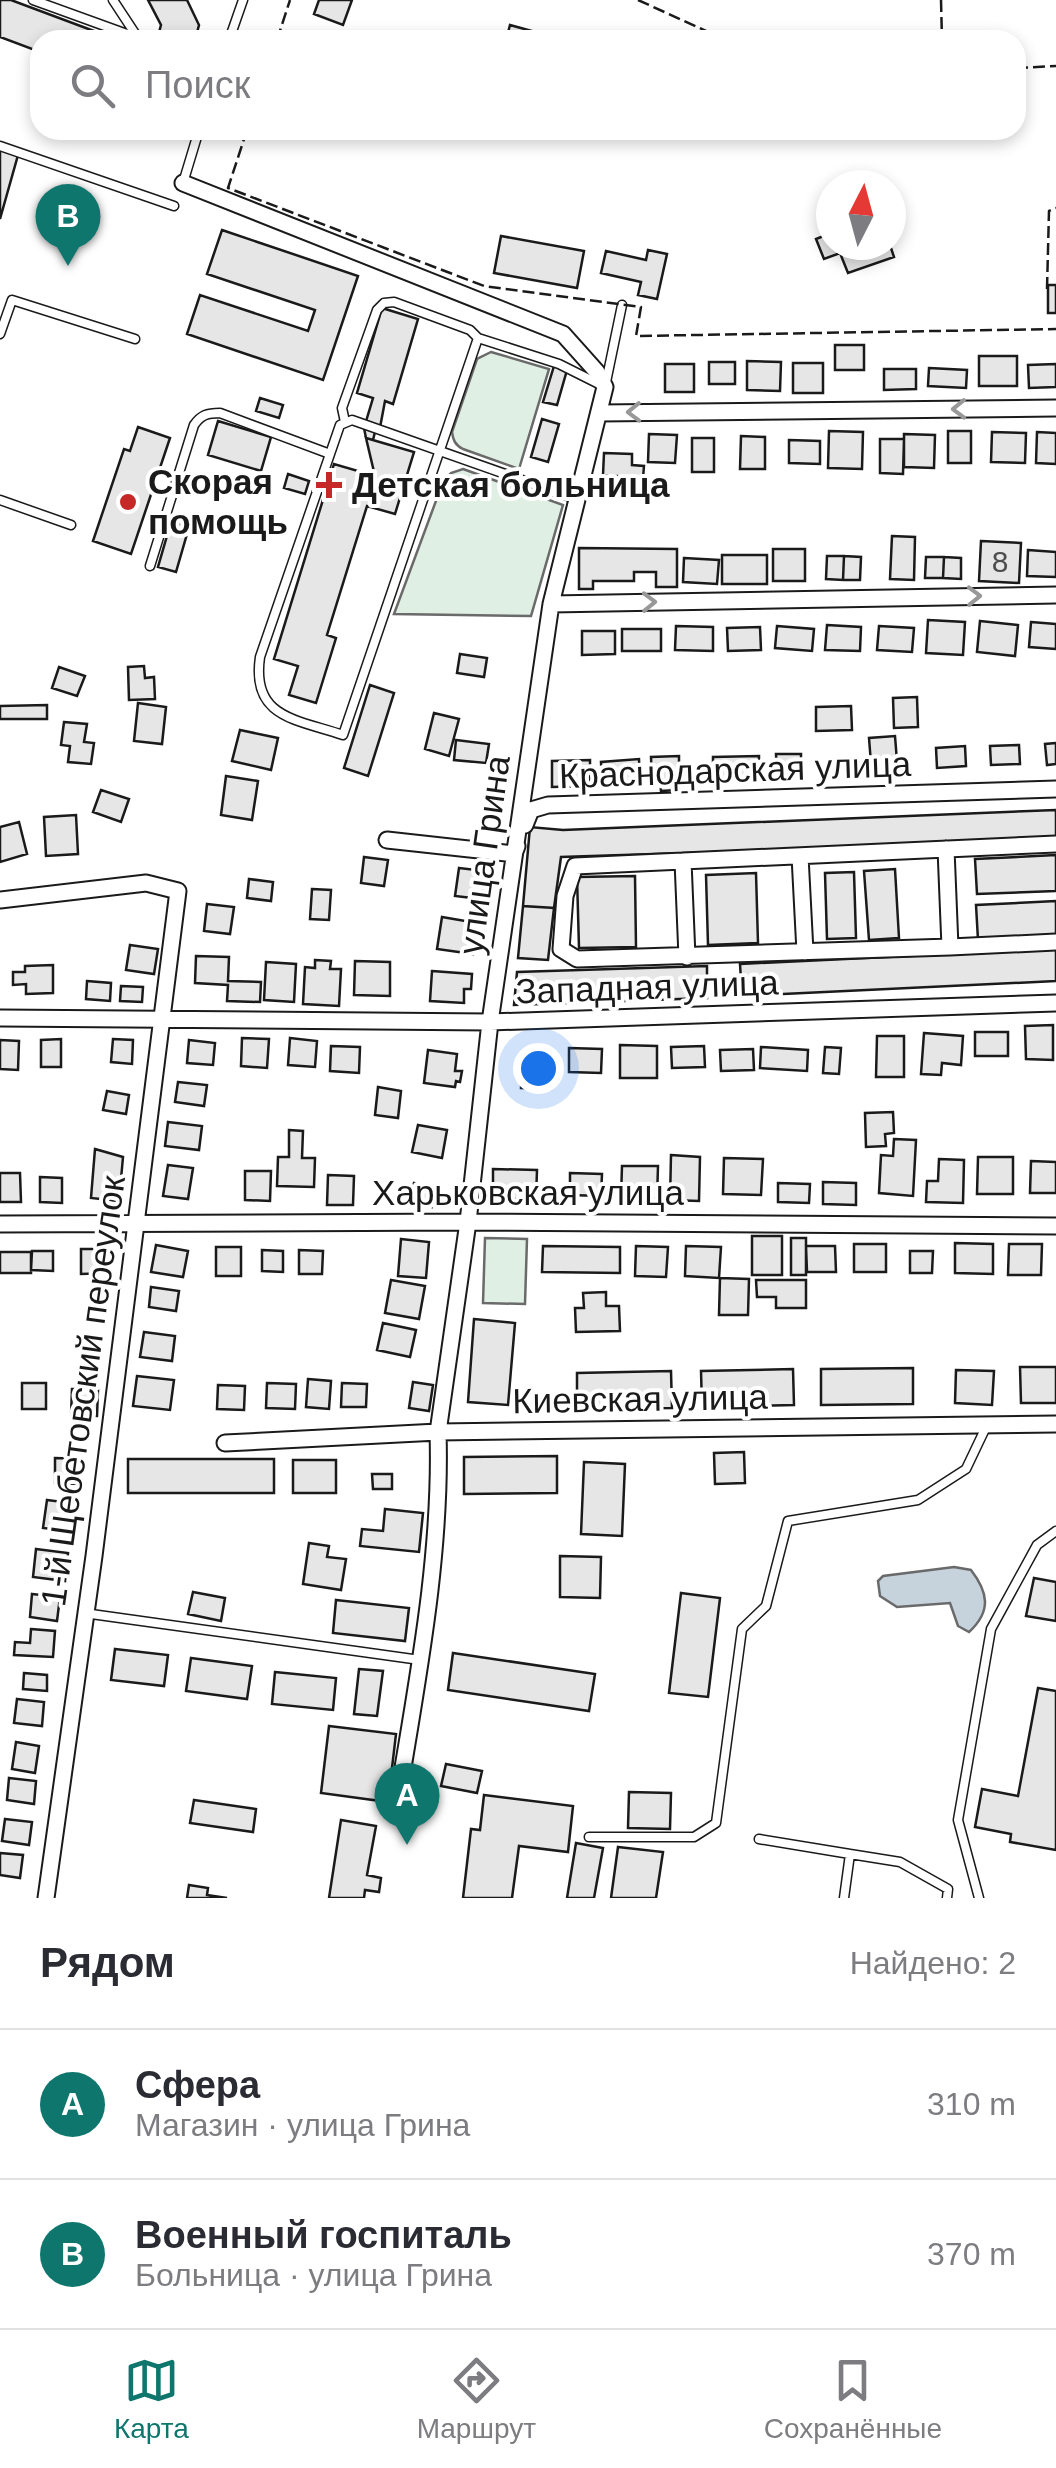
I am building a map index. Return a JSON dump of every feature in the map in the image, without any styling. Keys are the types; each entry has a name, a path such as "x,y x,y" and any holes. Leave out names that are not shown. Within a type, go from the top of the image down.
{"street":[{"path":"183,183 563,334 605,388"},
{"name":"улица Грина","path":"396,1810 420,1660 440,1495 438,1432 514,854 551,604 605,388"},
{"path":"600,413 1056,408"},
{"path":"551,604 1056,595"},
{"name":"Краснодарская улица","path":"514,854 531,810 548,805 1056,789"},
{"path":"388,840 514,854"},
{"path":"1056,844 575,866 565,896 562,950 578,959 1056,942"},
{"path":"946,849 950,946"},
{"path":"800,856 804,952"},
{"path":"684,861 687,957"},
{"name":"1-й Щебетовский переулок","path":"0,900 146,883 178,891 94,1556 46,1898"},
{"name":"Западная улица","path":"0,1018 490,1022 1056,1002"},
{"name":"Харьковская улица","path":"0,1224 1056,1226"},
{"name":"Киевская улица","path":"225,1444 438,1432 1056,1424"}],"lane":[{"path":"33,0 114,30"},
{"path":"114,0 132,30"},
{"path":"232,30 242,0"},
{"path":"183,183 196,140"},
{"path":"0,146 174,206"},
{"path":"0,334 12,300 135,339"},
{"path":"345,422 342,408 384,303 394,302 470,330 478,338 559,364 605,388 622,304"},
{"path":"478,338 441,450 342,735 278,712 262,696 257,677 260,657 340,425 352,420 441,450 579,500"},
{"path":"150,566 200,416 220,413 330,454"},
{"path":"0,500 71,526"},
{"path":"589,1836 694,1837 716,1823 742,1629 766,1606 788,1521 918,1500 966,1469 988,1424"},
{"path":"980,1898 958,1820 991,1629 1037,1545 1056,1531"},
{"path":"84,1613 420,1660"},
{"path":"758,1839 900,1862 948,1890 947,1898"},
{"path":"844,1898 850,1854"}],"green space":[{"path":"491,352 549,369 519,469 463,449 453,437 477,359"},
{"path":"463,469 563,505 531,616 394,614 443,482 451,473"},
{"path":"485,1238 527,1239 525,1304 483,1303"}],"shaded area":[{"path":"954,1567 971,1570 984,1594 981,1617 969,1632 958,1626 950,1603 897,1607 880,1596 878,1581 883,1576"}],"building":[{"path":"0,0 11,0 91,30 30,30 30,48 0,37"},
{"path":"148,0 187,0 199,25 198,30 160,30 161,25"},
{"path":"319,0 352,0 343,25 314,14"},
{"path":"0,150 18,155 0,219"},
{"path":"222,230 358,276 323,380 187,334 200,295 308,331 315,310 207,274"},
{"path":"501,236 584,251 577,288 494,273"},
{"path":"648,250 667,254 657,299 638,295 641,282 601,273 606,251 646,260"},
{"path":"843,260 885,260 848,273"},
{"path":"1048,285 1056,285 1056,313 1048,313"},
{"path":"382,308 418,319 393,404 385,401 379,433 375,432 373,440 366,438 364,428 373,398 357,393"},
{"path":"835,345 864,345 864,370 835,370"},
{"path":"979,356 1017,356 1017,386 979,386"},
{"path":"747,361 781,362 780,391 747,390"},
{"path":"709,362 735,362 735,384 709,384"},
{"path":"793,363 823,363 823,393 793,393"},
{"path":"665,364 694,364 694,392 665,392"},
{"path":"1056,364 1056,387 1029,388 1028,365"},
{"path":"554,366 567,370 557,405 543,402"},
{"path":"929,368 967,370 966,388 928,386"},
{"path":"884,369 916,369 916,389 884,390"},
{"path":"260,398 283,405 279,418 256,411"},
{"path":"542,419 559,424 548,462 531,457"},
{"path":"218,421 271,437 261,471 208,455"},
{"name":"Скорая помощь","path":"138,427 170,438 131,554 93,541 124,449 130,451"},
{"path":"829,431 863,432 862,469 828,468"},
{"path":"948,431 971,431 971,463 948,463"},
{"path":"992,432 1026,433 1025,463 991,462"},
{"path":"1037,432 1056,433 1056,464 1036,463"},
{"path":"649,434 677,435 675,463 648,462"},
{"path":"904,434 935,435 934,468 904,467"},
{"path":"741,436 765,437 765,469 740,469"},
{"path":"366,438 414,452 395,514 367,506 327,635 336,638 316,703 289,695 298,666 274,659 334,464 375,476"},
{"path":"692,438 714,438 714,472 692,472"},
{"path":"880,439 904,439 903,474 880,473"},
{"path":"789,440 820,441 820,464 789,463"},
{"path":"604,453 632,454 632,465 644,466 643,478 603,475"},
{"path":"288,474 309,481 305,494 284,488"},
{"path":"171,522 189,527 176,572 158,567"},
{"path":"892,536 915,537 914,580 890,579"},
{"path":"981,541 1021,543 1019,583 979,581"},
{"path":"579,548 677,549 677,587 656,587 656,572 634,572 634,581 593,581 593,589 579,589"},
{"path":"773,549 805,549 805,581 773,581"},
{"path":"1028,550 1056,552 1056,577 1027,576"},
{"path":"722,555 767,555 767,584 722,584"},
{"path":"827,556 844,556 843,580 826,579"},
{"path":"844,556 861,557 860,580 843,580"},
{"path":"926,557 944,557 943,578 925,578"},
{"path":"944,557 961,558 961,579 943,578"},
{"path":"684,558 719,560 717,584 683,582"},
{"path":"928,620 965,622 963,655 926,653"},
{"path":"980,621 1018,625 1015,656 977,652"},
{"path":"1031,622 1056,624 1056,649 1029,647"},
{"path":"827,625 861,627 860,651 825,650"},
{"path":"676,626 713,627 713,651 675,650"},
{"path":"777,626 814,629 812,651 775,648"},
{"path":"879,626 914,628 912,652 877,650"},
{"path":"760,627 761,650 728,651 727,628"},
{"path":"622,629 661,629 661,651 622,651"},
{"path":"582,631 615,631 615,654 582,655"},
{"path":"460,654 487,658 484,677 457,673"},
{"path":"144,666 145,678 154,677 155,699 129,700 128,667"},
{"path":"59,667 85,676 77,696 52,688"},
{"path":"370,685 394,693 368,776 344,768"},
{"path":"917,697 918,727 894,728 893,698"},
{"path":"138,703 166,707 162,744 134,741"},
{"path":"47,705 47,719 0,719 0,706"},
{"path":"851,706 852,730 816,731 816,707"},
{"path":"434,713 459,719 449,756 425,749"},
{"path":"64,722 87,724 84,742 94,743 91,764 68,762 70,746 61,745"},
{"path":"240,730 278,738 271,770 232,761"},
{"path":"895,736 898,774 872,776 869,738"},
{"path":"456,740 489,744 486,763 454,760"},
{"path":"1056,743 1056,764 1047,765 1045,744"},
{"path":"1019,745 1020,764 991,765 990,746"},
{"path":"965,746 966,766 937,768 936,748"},
{"path":"776,754 801,754 801,775 777,776"},
{"path":"679,756 679,790 661,791 660,779 652,780 651,757"},
{"path":"759,756 759,778 713,778 713,757"},
{"path":"639,759 640,780 602,783 601,762"},
{"path":"590,760 590,786 552,787 552,761"},
{"path":"226,776 258,781 252,820 221,815"},
{"path":"101,790 129,799 121,822 93,812"},
{"path":"1056,810 1056,841 561,857 554,908 523,906 530,827 563,830"},
{"path":"76,815 78,854 46,856 44,817"},
{"path":"19,822 27,854 0,862 0,827"},
{"path":"1056,855 1056,891 977,894 975,859"},
{"path":"364,857 388,860 384,886 361,883"},
{"path":"459,868 485,871 481,899 455,896"},
{"path":"895,869 899,938 869,940 864,871"},
{"path":"854,872 856,938 827,939 825,873"},
{"path":"756,873 758,943 708,945 706,875"},
{"path":"635,876 636,947 579,948 577,877"},
{"path":"249,879 273,882 271,901 247,898"},
{"path":"312,889 331,890 329,920 310,919"},
{"path":"1056,901 1056,937 978,940 976,905"},
{"path":"207,904 234,907 230,934 204,931"},
{"path":"523,906 554,908 548,960 518,958"},
{"path":"442,917 477,923 473,954 437,949"},
{"path":"130,945 158,949 154,974 126,970"},
{"path":"1056,949 1056,981 742,996 740,964"},
{"path":"196,956 229,957 228,981 261,982 260,1002 227,1001 228,985 195,983"},
{"path":"315,960 331,961 330,969 341,969 339,1006 303,1004 305,967 315,968"},
{"path":"355,961 390,962 390,996 354,995"},
{"path":"266,962 296,964 294,1002 264,1000"},
{"path":"53,965 53,993 26,994 26,984 13,985 13,972 25,972 25,966"},
{"path":"707,966 707,998 514,1005 517,972"},
{"path":"432,971 472,974 471,989 464,989 464,1003 430,1001"},
{"path":"87,981 111,983 110,1001 86,999"},
{"path":"121,986 143,987 142,1002 120,1001"},
{"path":"1053,1025 1053,1060 1026,1059 1025,1026"},
{"path":"975,1032 1008,1032 1008,1056 975,1056"},
{"path":"924,1033 963,1036 961,1065 942,1063 941,1075 921,1074"},
{"path":"877,1036 904,1036 904,1077 876,1077"},
{"path":"242,1038 269,1039 267,1068 241,1066"},
{"path":"290,1038 317,1041 315,1067 288,1065"},
{"path":"61,1039 61,1067 41,1067 41,1040"},
{"path":"113,1039 133,1040 132,1064 111,1062"},
{"path":"0,1040 19,1041 18,1070 0,1069"},
{"path":"189,1040 215,1043 213,1065 187,1063"},
{"path":"620,1045 657,1046 657,1078 620,1078"},
{"path":"331,1046 360,1047 359,1073 330,1071"},
{"path":"704,1046 705,1067 672,1068 671,1047"},
{"path":"761,1047 808,1050 807,1071 760,1068"},
{"path":"825,1047 841,1048 839,1074 823,1073"},
{"path":"569,1048 602,1049 601,1073 569,1072"},
{"path":"753,1049 754,1070 721,1071 720,1050"},
{"path":"428,1050 457,1054 455,1071 462,1071 455,1087 424,1083"},
{"path":"522,1061 551,1061 551,1089 521,1088"},
{"path":"178,1082 207,1085 204,1106 175,1102"},
{"path":"378,1087 401,1091 398,1118 375,1115"},
{"path":"107,1091 129,1095 126,1114 103,1110"},
{"path":"893,1112 894,1133 885,1134 886,1146 866,1147 865,1113"},
{"path":"168,1122 202,1126 199,1150 165,1146"},
{"path":"418,1125 447,1130 442,1158 412,1152"},
{"path":"289,1130 303,1131 302,1158 315,1158 314,1187 277,1186 278,1157 289,1157"},
{"path":"894,1139 916,1140 913,1196 879,1193 881,1155 893,1156"},
{"path":"95,1149 123,1157 119,1201 91,1198"},
{"path":"671,1155 700,1157 699,1201 670,1200"},
{"path":"978,1157 1013,1157 1013,1194 977,1194"},
{"path":"724,1158 763,1159 761,1195 723,1194"},
{"path":"939,1159 964,1160 963,1203 926,1202 927,1181 938,1181"},
{"path":"1031,1161 1056,1162 1056,1193 1030,1193"},
{"path":"168,1165 193,1168 188,1199 163,1196"},
{"path":"622,1166 658,1166 657,1199 621,1198"},
{"path":"493,1169 537,1170 536,1199 493,1199"},
{"path":"245,1171 271,1171 270,1201 245,1200"},
{"path":"0,1173 20,1173 21,1202 0,1202"},
{"path":"570,1173 602,1174 601,1196 570,1195"},
{"path":"328,1175 354,1176 353,1205 327,1205"},
{"path":"40,1177 62,1178 62,1203 40,1202"},
{"path":"823,1182 856,1183 856,1205 823,1204"},
{"path":"414,1183 436,1188 432,1207 409,1202"},
{"path":"778,1183 810,1184 809,1203 778,1202"},
{"path":"752,1236 782,1236 782,1275 752,1275"},
{"path":"791,1238 806,1238 806,1275 791,1275"},
{"path":"401,1239 429,1242 426,1278 398,1276"},
{"path":"955,1243 993,1244 993,1274 955,1273"},
{"path":"854,1244 886,1244 886,1272 854,1272"},
{"path":"1009,1244 1042,1244 1041,1275 1008,1275"},
{"path":"156,1245 188,1251 183,1277 151,1272"},
{"path":"543,1246 620,1247 620,1273 542,1272"},
{"path":"636,1246 668,1247 666,1277 635,1276"},
{"path":"686,1246 721,1247 719,1278 685,1276"},
{"path":"806,1246 835,1246 836,1272 807,1272"},
{"path":"216,1247 241,1247 241,1276 216,1276"},
{"path":"81,1249 110,1249 111,1273 81,1274"},
{"path":"262,1250 283,1251 283,1272 262,1271"},
{"path":"299,1250 323,1251 322,1274 299,1274"},
{"path":"32,1251 53,1251 53,1271 31,1270"},
{"path":"910,1251 933,1251 932,1273 910,1273"},
{"path":"0,1252 31,1252 31,1273 0,1273"},
{"path":"720,1278 749,1279 748,1315 719,1315"},
{"path":"391,1280 425,1286 419,1319 385,1313"},
{"path":"756,1280 806,1280 806,1308 776,1308 776,1297 757,1297"},
{"path":"151,1287 179,1291 176,1311 149,1307"},
{"path":"606,1292 606,1306 619,1306 620,1331 576,1332 575,1308 584,1308 583,1293"},
{"path":"474,1319 515,1323 508,1405 468,1402"},
{"path":"383,1323 416,1330 410,1357 377,1350"},
{"path":"144,1332 175,1336 172,1361 140,1357"},
{"path":"1020,1367 1056,1367 1056,1403 1021,1403"},
{"path":"913,1368 913,1404 821,1405 821,1369"},
{"path":"793,1369 794,1405 702,1407 701,1371"},
{"path":"956,1370 994,1371 992,1405 955,1403"},
{"path":"671,1371 672,1408 577,1409 577,1373"},
{"path":"137,1376 174,1380 170,1410 133,1406"},
{"path":"308,1379 331,1381 329,1409 306,1407"},
{"path":"413,1382 433,1385 429,1411 409,1408"},
{"path":"22,1383 46,1383 46,1409 22,1409"},
{"path":"267,1383 296,1384 295,1409 266,1408"},
{"path":"342,1383 367,1384 366,1407 341,1407"},
{"path":"218,1385 245,1386 244,1410 217,1409"},
{"path":"72,1389 98,1390 97,1416 71,1415"},
{"path":"744,1452 745,1483 715,1484 714,1453"},
{"path":"557,1456 557,1493 464,1494 464,1457"},
{"path":"55,1458 82,1459 81,1484 55,1483"},
{"path":"128,1459 274,1459 274,1493 128,1493"},
{"path":"293,1460 336,1460 336,1493 293,1493"},
{"path":"584,1462 625,1464 622,1536 581,1534"},
{"path":"372,1474 392,1474 392,1489 373,1489"},
{"path":"47,1500 79,1504 76,1532 43,1528"},
{"path":"385,1509 423,1513 419,1552 360,1546 362,1529 383,1531"},
{"path":"309,1543 329,1546 327,1557 346,1559 341,1590 303,1584"},
{"path":"36,1549 68,1553 65,1581 33,1577"},
{"path":"560,1556 601,1557 600,1598 560,1597"},
{"path":"1034,1578 1056,1582 1056,1621 1026,1616"},
{"path":"193,1592 225,1598 221,1621 188,1614"},
{"path":"681,1593 720,1598 708,1697 669,1693"},
{"path":"32,1594 60,1597 57,1621 30,1617"},
{"path":"336,1600 409,1608 405,1641 333,1633"},
{"path":"31,1629 55,1631 53,1657 14,1655 15,1642 30,1643"},
{"path":"115,1649 168,1655 164,1686 111,1680"},
{"path":"453,1653 595,1674 589,1711 448,1690"},
{"path":"191,1658 252,1666 247,1699 186,1691"},
{"path":"359,1669 383,1671 377,1716 354,1714"},
{"path":"275,1672 336,1678 333,1710 272,1704"},
{"path":"24,1673 47,1675 47,1691 23,1689"},
{"path":"1038,1688 1056,1691 1056,1850 1010,1842 1011,1834 975,1827 982,1789 1018,1796"},
{"path":"17,1699 44,1702 42,1726 14,1723"},
{"path":"329,1726 396,1734 388,1802 321,1793"},
{"path":"16,1742 39,1746 35,1773 12,1769"},
{"path":"446,1764 482,1771 477,1793 441,1786"},
{"path":"9,1778 36,1781 34,1804 7,1800"},
{"path":"629,1792 671,1793 670,1829 628,1828"},
{"path":"484,1795 573,1806 568,1852 519,1846 512,1898 463,1898 471,1829 480,1830"},
{"path":"194,1800 256,1809 253,1832 190,1823"},
{"path":"5,1819 32,1822 29,1845 2,1841"},
{"path":"341,1820 376,1826 367,1875 381,1878 379,1892 365,1890 364,1898 329,1898"},
{"path":"576,1843 603,1848 594,1898 567,1898"},
{"path":"618,1847 663,1852 656,1898 611,1898"},
{"path":"0,1853 23,1855 20,1878 0,1875"},
{"path":"189,1885 208,1888 207,1895 227,1898 187,1898"}],"fence":[{"path":"280,30 290,0"},
{"path":"638,0 704,30"},
{"path":"941,0 942,30"},
{"path":"1026,68 1056,66"},
{"path":"244,140 228,188 484,286 641,307 636,336 1056,329"},
{"path":"1047,289 1049,211 1056,208"}],"place":[{"name":"Военный госпиталь","path":"68,266"},
{"name":"Детская больница","path":"329,485"},
{"name":"Скорая помощь","path":"128,502"},
{"name":"Сфера","path":"407,1845"}]}
